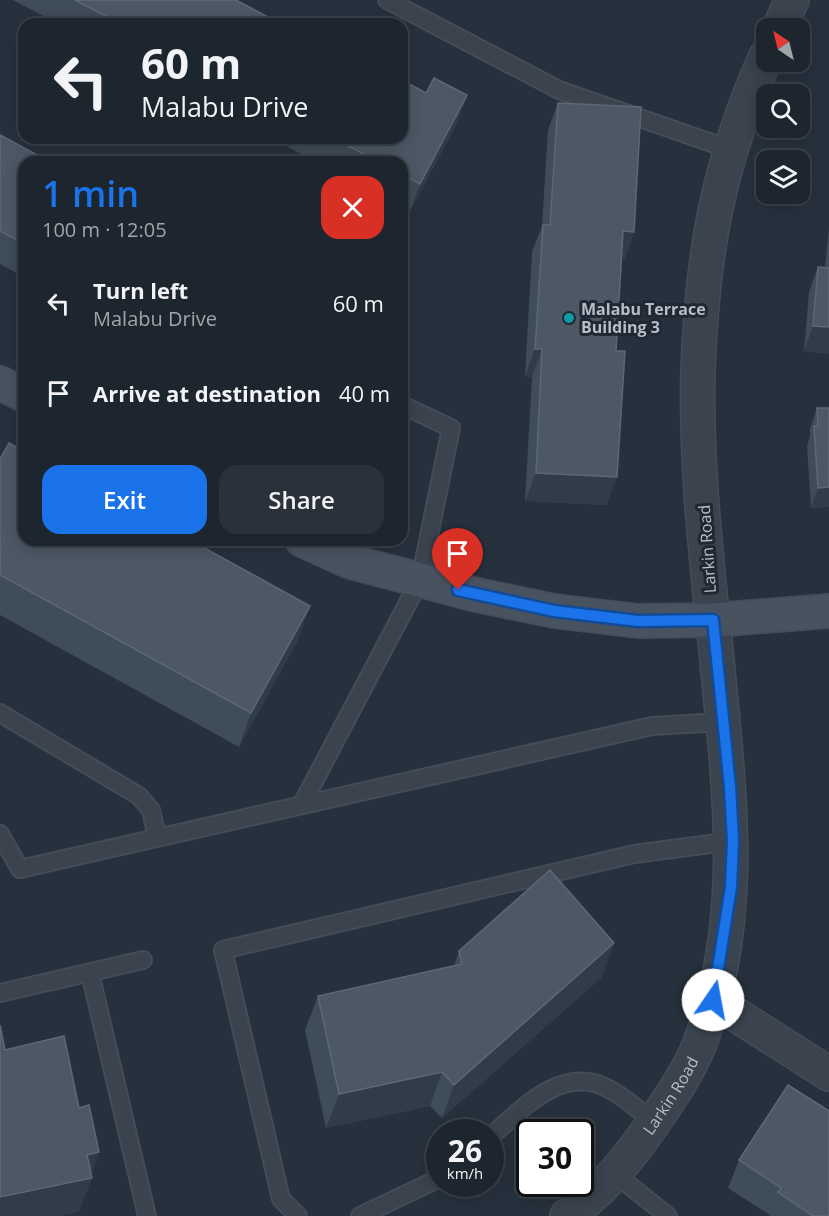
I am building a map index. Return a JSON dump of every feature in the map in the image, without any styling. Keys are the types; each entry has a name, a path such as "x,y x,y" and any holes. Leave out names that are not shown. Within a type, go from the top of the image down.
{"street":[{"path":"784,18 792,0"},
{"name":"Larkin Road","path":"567,1216 615,1174 674,1094 699,1044 713,1000 731,887 733,841 699,442 698,372 705,270 712,219 729,149 760,72"},
{"path":"0,382 18,392"},
{"path":"315,546 348,561 554,611 638,621 713,620 829,611"},
{"path":"713,1000 829,1074"}],"lane":[{"path":"387,0 559,90 729,149"},
{"path":"302,804 420,580 451,428 408,408"},
{"path":"0,713 139,796 151,810 157,837"},
{"path":"0,834 20,869 652,726 723,722"},
{"path":"298,1216 281,1199 223,950 634,854 733,841"},
{"path":"0,993 143,960"},
{"path":"90,973 147,1216"},
{"path":"504,1125 535,1097 559,1085 583,1082 605,1087 654,1122"},
{"path":"615,1174 668,1216"},
{"path":"360,1216 426,1185"}],"building":[{"path":"75,0 236,0 270,18 110,18"},
{"path":"434,78 467,95 420,184 408,177 408,156 368,156 344,144 408,144 408,83 426,93"},
{"name":"Malabu Terrace Building 3","path":"558,103 641,107 634,232 623,231 616,351 625,351 617,477 536,473 542,349 535,349 543,225 550,225"},
{"path":"0,135 39,156 18,156 18,241 0,231"},
{"path":"818,267 829,268 829,327 813,326"},
{"path":"817,408 829,408 829,487 818,488 814,426 818,426"},
{"path":"9,443 18,448 18,546 201,546 310,606 251,713 0,575 0,459"},
{"path":"550,870 614,943 454,1085 442,1072 339,1094 318,996 462,964 459,951"},
{"path":"0,1025 5,1050 64,1036 79,1108 89,1105 99,1152 87,1155 92,1178 0,1197"},
{"path":"788,1085 829,1111 829,1216 813,1216 778,1192 781,1188 739,1160"}],"place":[{"name":"Malabu Terrace Building 3","path":"569,318"}],"route":[{"path":"458,590 554,611 638,621 713,620 730,787 733,841 731,887 717,987 713,1000"}]}
